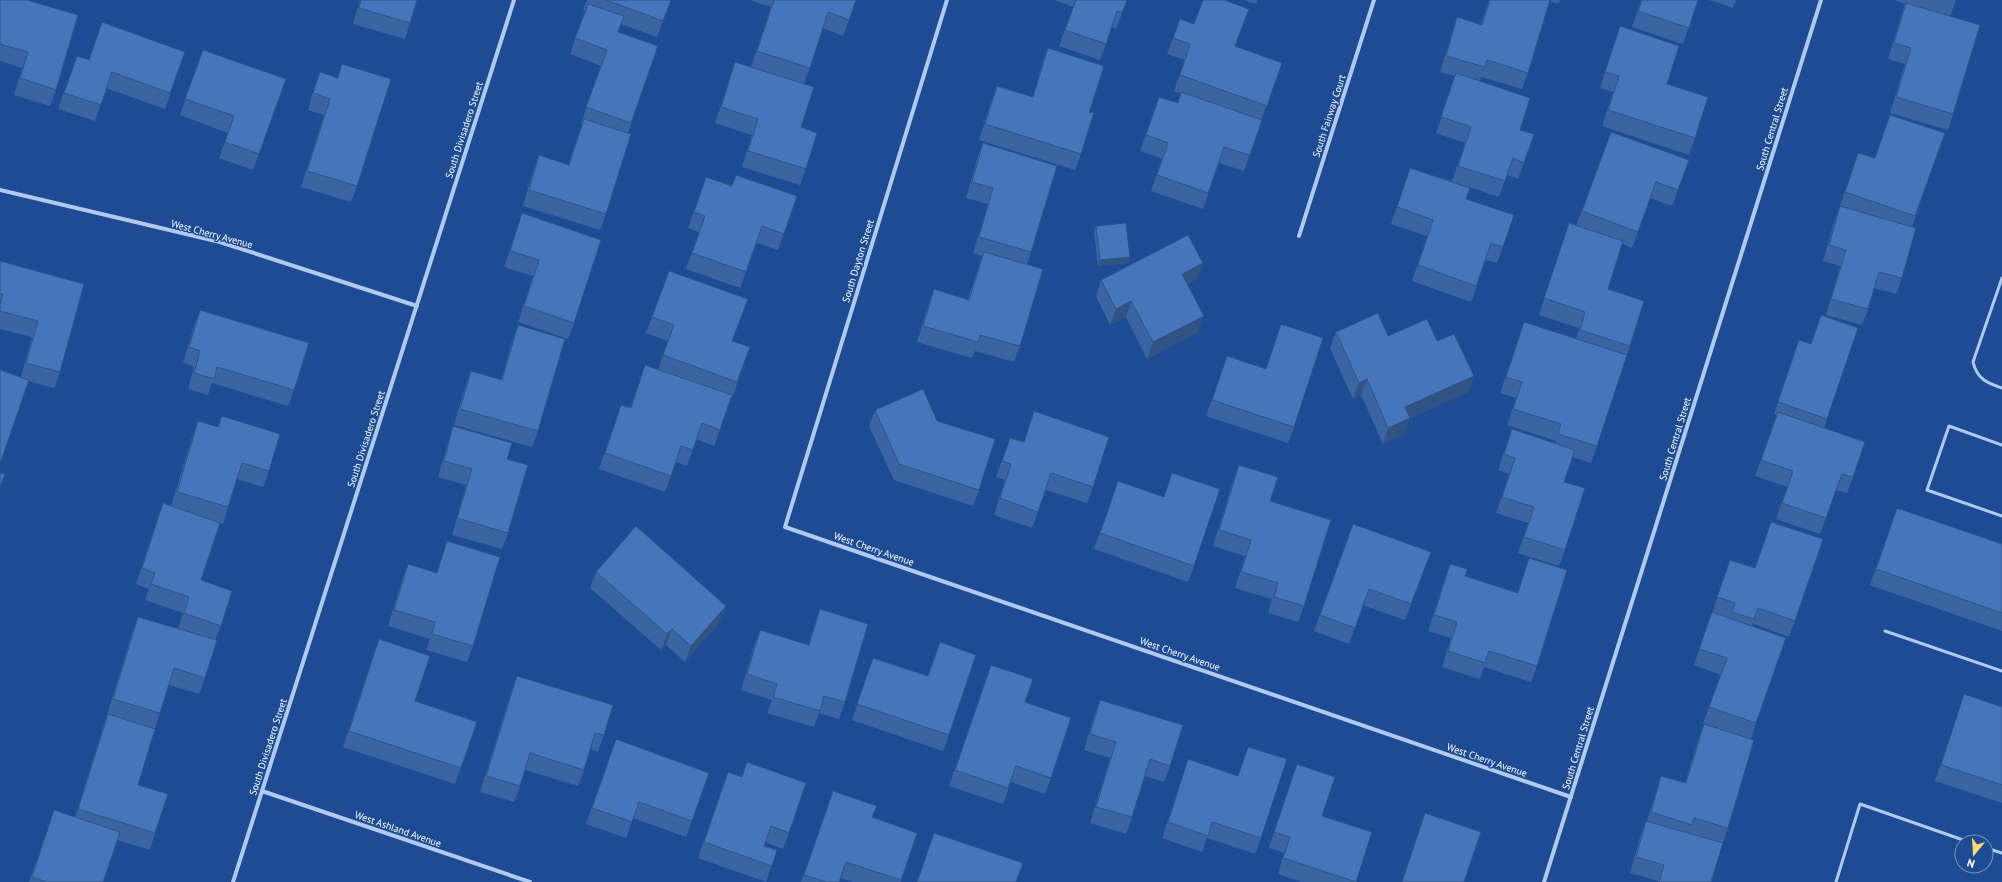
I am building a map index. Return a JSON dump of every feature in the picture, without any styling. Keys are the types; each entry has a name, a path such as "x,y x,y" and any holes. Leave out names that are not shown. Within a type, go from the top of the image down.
{"street":[{"name":"South Divisadero Street","path":"233,882 514,0"},
{"name":"South Dayton Street","path":"785,527 947,0"},
{"name":"South Fairway Court","path":"1299,236 1374,0"},
{"name":"South Central Street","path":"1544,882 1820,0"},
{"name":"West Cherry Avenue","path":"0,190 220,242 417,306"},
{"name":"West Cherry Avenue","path":"785,527 1571,797"},
{"name":"West Ashland Avenue","path":"262,791 530,882"}],"lane":[{"path":"2002,278 1973,362 1975,370 1982,380 2002,388"},
{"path":"2002,445 1949,426 1928,490 2002,516"},
{"path":"1884,631 2002,671"},
{"path":"1836,882 1860,804 1954,837"}],"building":[{"path":"0,0 27,0 78,15 56,90 20,78 28,52 0,44"},
{"path":"361,0 417,0 410,23 359,8"},
{"path":"606,0 671,0 663,21"},
{"path":"774,0 856,0 849,20 828,12 810,68 757,51"},
{"path":"1076,0 1127,0 1122,13 1117,11 1106,44 1065,30"},
{"path":"1203,0 1224,0 1249,9 1235,46 1282,63 1267,106 1180,75 1190,44 1173,38 1180,19 1194,24"},
{"path":"1490,0 1550,0 1528,73 1487,60 1485,67 1446,56 1457,17 1482,25"},
{"path":"1642,0 1698,0 1689,28 1638,11"},
{"path":"1906,3 1980,25 1953,114 1896,97 1911,48 1894,43"},
{"path":"588,4 624,16 618,32 658,46 631,123 586,107 607,50 575,38"},
{"path":"102,22 185,52 170,93 112,72 101,105 64,93 77,56 89,60"},
{"path":"1620,26 1679,46 1667,84 1708,97 1695,138 1608,110 1619,76 1605,72"},
{"path":"1048,48 1104,66 1089,113 1094,112 1081,154 985,124 997,86 1033,97"},
{"path":"203,50 286,79 259,154 225,142 234,116 185,99"},
{"path":"735,62 814,87 801,127 817,133 806,169 748,151 758,119 721,107"},
{"path":"342,64 391,79 357,186 307,171 330,99 313,93 320,72 338,78"},
{"path":"1456,73 1530,98 1520,130 1534,134 1524,163 1513,158 1505,181 1458,166 1471,127 1441,117"},
{"path":"1181,92 1262,120 1250,155 1224,147 1208,193 1157,175 1168,143 1146,135 1159,97 1178,103"},
{"path":"1890,115 1945,133 1915,216 1845,192 1858,153 1875,158"},
{"path":"584,119 631,134 606,214 529,190 539,155 569,165"},
{"path":"1611,132 1689,160 1678,190 1656,182 1638,232 1582,211"},
{"path":"983,143 1057,166 1031,252 979,237 993,188 972,182"},
{"path":"1410,168 1470,188 1466,199 1514,215 1503,247 1491,243 1476,286 1418,265 1433,220 1397,207"},
{"path":"736,175 797,196 784,234 762,226 746,272 692,253 705,216 694,212 706,177 732,186"},
{"path":"1840,206 1916,228 1902,278 1879,272 1868,309 1831,299 1846,250 1829,245"},
{"path":"522,213 601,240 574,323 524,306 539,260 510,251"},
{"path":"1126,223 1130,257 1100,260 1096,226"},
{"path":"1569,223 1623,241 1608,289 1644,301 1630,346 1580,330 1585,312 1544,298"},
{"path":"1188,235 1203,263 1182,274 1204,316 1153,342 1131,301 1116,309 1101,280"},
{"path":"984,252 1043,269 1020,346 980,335 978,342 923,326 934,289 969,300"},
{"path":"0,261 84,284 60,372 26,363 38,321 0,311 0,304 3,294 0,294"},
{"path":"669,271 748,299 732,341 750,347 737,382 663,355 674,325 652,317"},
{"path":"200,310 309,343 294,390 217,367 214,379 194,373 200,351 189,347"},
{"path":"1378,313 1388,336 1427,319 1437,341 1454,334 1474,376 1405,407 1410,418 1388,428 1367,379 1359,383 1336,332"},
{"path":"1821,315 1858,328 1827,419 1778,402 1799,340 1811,344"},
{"path":"1524,322 1627,355 1597,446 1558,434 1561,424 1513,409 1522,382 1506,377"},
{"path":"1281,324 1323,338 1294,427 1212,400 1227,356 1266,369"},
{"path":"518,325 565,339 538,431 460,409 471,371 502,380"},
{"path":"645,365 732,395 720,430 702,423 693,450 681,446 671,476 605,453 621,405 631,408"},
{"path":"0,370 29,380 1,461 0,461"},
{"path":"923,389 937,421 995,439 979,490 899,464 875,410"},
{"path":"1034,411 1109,437 1093,487 1051,473 1038,512 1000,498 1011,464 1002,461 1010,438 1024,442"},
{"path":"1778,412 1865,442 1853,477 1842,474 1826,518 1782,503 1793,471 1761,460"},
{"path":"222,416 280,434 269,471 242,463 228,507 177,492 198,421 218,427"},
{"path":"453,426 512,443 507,459 528,465 508,533 457,518 472,469 444,461"},
{"path":"1512,429 1575,450 1564,482 1585,488 1565,550 1524,537 1534,507 1502,497 1515,458 1504,454"},
{"path":"1239,465 1278,477 1270,501 1331,520 1304,606 1274,597 1278,583 1241,572 1251,540 1219,530"},
{"path":"0,473 5,474 0,487"},
{"path":"1172,473 1220,489 1194,566 1100,533 1118,481 1164,497"},
{"path":"163,503 220,523 201,580 232,591 221,626 184,613 189,597 151,584 155,573 142,568"},
{"path":"1897,508 2002,544 2002,613 1876,569"},
{"path":"1771,522 1823,539 1795,621 1758,608 1754,619 1732,612 1735,603 1717,597 1730,560 1755,568"},
{"path":"1353,524 1431,552 1411,604 1369,589 1355,628 1320,615"},
{"path":"636,526 726,606 691,646 672,629 667,634 596,572"},
{"path":"447,541 500,557 473,646 432,634 435,622 394,610 408,564 437,573"},
{"path":"1529,558 1567,570 1537,666 1489,651 1485,663 1448,651 1457,622 1434,615 1450,564 1467,569 1465,576 1518,593"},
{"path":"820,609 868,624 845,702 824,696 820,711 773,697 777,684 747,674 760,630 809,645"},
{"path":"1712,612 1786,638 1756,723 1709,707 1727,658 1699,649"},
{"path":"138,617 217,640 205,678 174,668 160,713 113,699"},
{"path":"379,639 430,656 415,701 477,722 461,768 349,731"},
{"path":"940,642 976,655 949,735 857,704 873,658 928,676"},
{"path":"991,665 1033,679 1025,702 1071,718 1051,778 1016,766 1008,788 955,770"},
{"path":"517,676 613,705 604,735 595,733 584,770 530,753 520,786 486,776"},
{"path":"1964,694 2002,707 2002,785 1941,765"},
{"path":"1100,700 1183,725 1170,766 1150,759 1132,817 1096,807 1116,742 1090,734"},
{"path":"108,714 155,729 138,785 168,794 155,833 78,809"},
{"path":"1704,724 1754,740 1728,828 1694,818 1692,825 1651,812 1661,776 1686,783"},
{"path":"616,739 709,773 692,821 639,802 632,822 592,808"},
{"path":"1248,747 1287,759 1261,838 1212,822 1208,836 1168,822 1188,759 1238,776"},
{"path":"747,762 806,783 789,833 771,826 764,846 777,850 772,866 704,842 728,772 742,777"},
{"path":"1297,764 1335,777 1322,816 1372,832 1356,882 1283,858 1290,837 1274,832"},
{"path":"833,791 877,806 872,817 917,833 901,880 846,862 839,882 826,882 804,875"},
{"path":"54,810 120,832 103,882 47,882 32,877"},
{"path":"1425,813 1481,832 1464,882 1402,882"},
{"path":"1646,821 1723,843 1711,882 1659,882 1664,865 1636,857"},
{"path":"934,833 1023,863 1016,882 917,882"}]}
